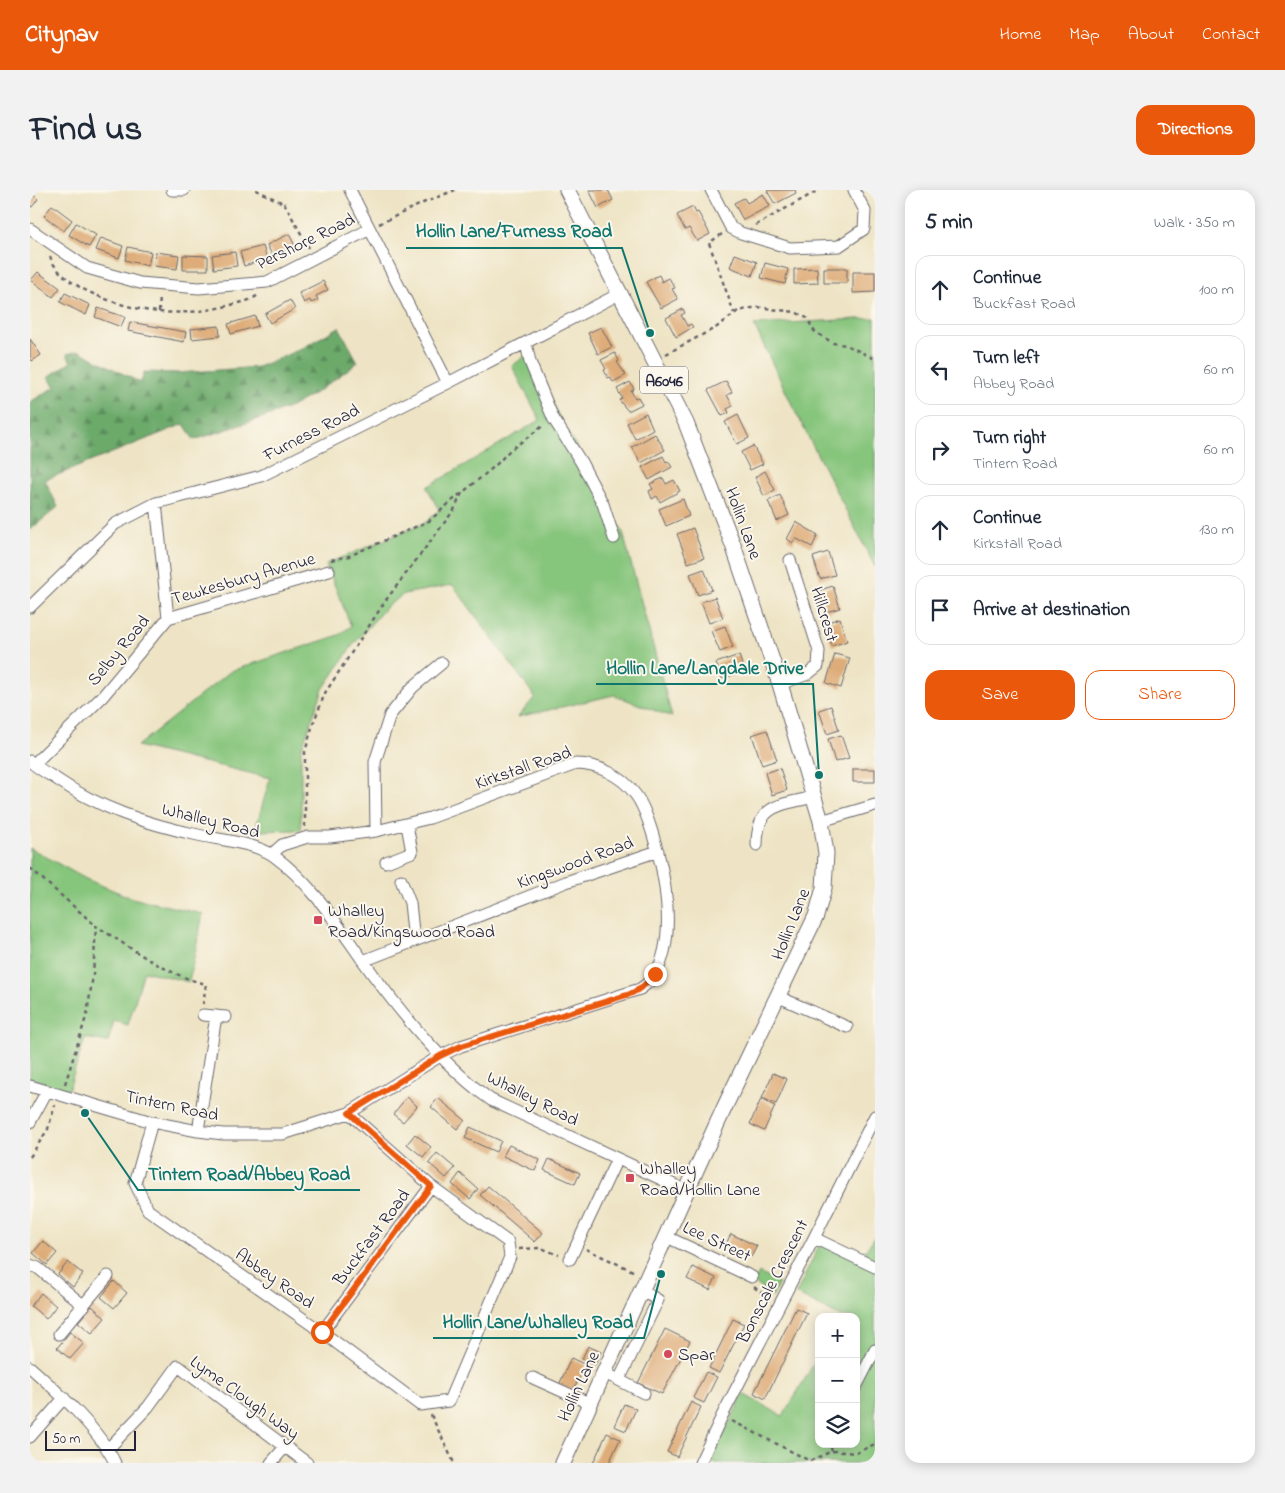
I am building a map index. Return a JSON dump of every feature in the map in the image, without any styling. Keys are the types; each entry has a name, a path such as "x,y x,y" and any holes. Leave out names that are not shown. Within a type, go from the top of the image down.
{"main road":[{"name":"Hollin Lane","path":"563,1463 726,1104 779,997 816,916 824,888 826,853 821,821 780,684 733,545 686,423 567,190"}],"street":[{"path":"172,190 184,190"},
{"path":"350,190 448,383"},
{"path":"711,190 736,231 790,248 839,246 864,229 865,211 854,190"},
{"name":"Pershore Road","path":"30,229 87,268 140,284 199,288 267,282 370,229"},
{"name":"Furness Road","path":"30,607 115,524 156,503 261,476 448,383 619,294"},
{"path":"526,343 530,362 553,418 581,462 603,504 614,538"},
{"name":"Selby Road","path":"32,763 103,696 168,618 156,503"},
{"name":"Hillcrest","path":"780,684 808,674 818,666 819,651 790,560"},
{"name":"Tewkesbury Avenue","path":"168,618 329,571"},
{"path":"376,831 375,762 390,715 414,687 442,663"},
{"name":"Whalley Road","path":"32,763 70,789 110,809 161,827 245,844 272,854 315,893 408,1018 440,1056 463,1078 491,1100 687,1190"},
{"name":"Kirkstall Road","path":"272,854 282,845 305,838 330,837 407,825 576,764 586,764 612,774 635,794 648,820 658,851 666,895 667,924 662,959 655,974 640,989 630,994 472,1042 440,1056"},
{"path":"756,845 758,827 764,814 771,809 813,797"},
{"path":"821,821 875,805"},
{"path":"386,862 412,852 407,825"},
{"name":"Kingswood Road","path":"364,961 566,882 658,851"},
{"path":"402,880 410,903 414,941"},
{"path":"779,997 847,1026"},
{"path":"198,1131 221,1017 203,1015"},
{"name":"Tintern Road","path":"30,1086 152,1122 198,1131 223,1134 283,1134 349,1113 440,1056"},
{"path":"30,1122 56,1094"},
{"path":"349,1113 431,1186 508,1242 510,1257 449,1401 425,1404"},
{"name":"Bonscale Crescent","path":"700,1463 722,1416 875,1116"},
{"name":"Abbey Road","path":"152,1122 135,1183 148,1210 322,1332 420,1405 425,1404"},
{"path":"570,1259 617,1159"},
{"name":"Buckfast Road","path":"322,1332 431,1186"},
{"name":"Lee Street","path":"667,1237 752,1277"},
{"path":"814,1238 875,1267"},
{"path":"30,1265 38,1268 84,1306"},
{"path":"59,1334 108,1276"},
{"path":"619,1380 658,1300 645,1285"},
{"path":"860,1379 875,1350"},
{"name":"Lyme Clough Way","path":"108,1449 148,1407 178,1366 306,1463"},
{"path":"30,1367 64,1398 108,1449 115,1463"},
{"path":"605,1374 644,1393"},
{"path":"532,1378 591,1404"},
{"path":"30,1437 64,1398"},
{"path":"271,1463 285,1448"}],"path":[{"path":"256,190 281,202 284,201 314,258"},
{"path":"370,229 423,203 455,190"},
{"path":"734,314 710,244 819,190"},
{"path":"159,312 161,285"},
{"path":"654,360 717,327 738,311 757,307 795,312 808,318 814,331 833,343 846,344 875,359"},
{"path":"329,571 327,562 358,552 429,521 495,466 509,451 553,418"},
{"path":"305,838 305,752 325,693 386,600 454,510 462,493"},
{"path":"30,868 96,926 181,976 206,984 203,1015"},
{"path":"30,1157 48,1129 56,1094 87,1014 93,975 96,926"},
{"path":"577,1245 645,1285"},
{"path":"509,1250 541,1248 570,1259"},
{"path":"752,1277 751,1285 765,1296 780,1304"},
{"path":"425,1404 454,1463"},
{"path":"722,1416 810,1461 832,1451 856,1453 875,1444"}],"green space":[{"path":"875,318 875,567 795,411 754,325"},
{"path":"339,327 358,362 317,392 291,407 194,440 184,424 45,480 58,507 30,530 30,402 55,387 48,377 71,362 67,354 79,351 141,383 144,372 178,373 258,367 301,349"},
{"path":"531,352 560,420 599,483 623,533 672,717 614,695 518,717 535,697 453,585 404,594 385,608 353,645 323,689 301,750 301,830 255,831 270,778 137,746 231,671 339,635 351,626 326,564 425,523 439,510 427,487 540,420 512,366"},
{"path":"30,848 86,879 132,898 203,914 189,982 144,971 128,1025 114,1021 108,1042 85,1038 68,1091 30,1078"},
{"path":"875,1236 875,1463 710,1463 743,1394 783,1416 815,1362 815,1448 860,1448 860,1313 833,1313 796,1294 823,1237 863,1255"},
{"path":"759,1273 779,1283 772,1297 754,1283"}],"building":[{"path":"589,190 608,190 613,200 598,208"},
{"path":"795,190 796,193 775,204 767,191"},
{"path":"30,192 38,199 32,207 30,206"},
{"path":"763,194 770,206 743,220 734,203 744,198 747,203"},
{"path":"52,205 72,220 64,231 44,216"},
{"path":"693,207 696,213 698,212 710,234 697,241 689,228 685,230 677,215"},
{"path":"76,223 96,235 89,247 69,235"},
{"path":"289,234 295,246 273,257 267,245"},
{"path":"101,238 123,246 119,258 96,250"},
{"path":"263,246 267,259 244,266 240,252"},
{"path":"128,247 151,252 148,266 125,260"},
{"path":"155,252 179,255 177,269 154,266"},
{"path":"235,252 237,266 214,269 212,255"},
{"path":"735,254 757,262 752,276 730,267"},
{"path":"183,255 208,256 208,270 183,270"},
{"path":"765,263 788,269 785,284 761,278"},
{"path":"817,268 818,283 794,284 794,269"},
{"path":"824,268 847,268 847,283 824,283"},
{"path":"38,272 60,288 53,297 31,280"},
{"path":"853,272 875,272 875,292 853,293"},
{"path":"659,275 662,282 669,278 675,288 672,289 678,299 661,308 646,282"},
{"path":"323,281 328,290 316,296 318,300 311,303 310,300 304,303 299,293"},
{"path":"65,293 90,305 86,315 60,302"},
{"path":"290,300 295,309 270,323 265,314"},
{"path":"98,308 125,317 121,327 95,317"},
{"path":"683,309 685,313 681,315 687,326 691,324 693,327 676,337 666,318"},
{"path":"255,316 258,326 231,334 228,324"},
{"path":"130,322 186,332 184,342 128,331"},
{"path":"219,326 220,336 192,339 191,329"},
{"path":"601,327 612,347 598,354 588,333"},
{"path":"30,339 41,355 32,361 30,358"},
{"path":"615,353 619,361 617,362 626,375 613,382 610,377 608,378 601,360"},
{"path":"726,381 732,392 727,395 733,406 727,409 729,413 722,416 708,390"},
{"path":"630,382 634,389 631,391 642,404 628,411 619,400 622,398 617,389"},
{"path":"646,413 653,429 635,439 627,423"},
{"path":"738,415 749,438 737,444 725,422"},
{"path":"655,434 665,450 641,463 632,447"},
{"path":"753,446 763,464 750,470 741,452"},
{"path":"663,456 672,467 649,480 642,467"},
{"path":"765,471 775,490 764,496 755,477"},
{"path":"663,478 666,484 674,480 680,491 660,502 657,496 652,499 649,491 653,489 650,484"},
{"path":"780,495 789,515 777,521 768,501"},
{"path":"683,499 689,516 666,526 659,509"},
{"path":"796,522 818,535 812,547 795,538 793,543 787,539"},
{"path":"693,528 704,558 688,563 677,534"},
{"path":"828,552 835,575 820,579 813,557"},
{"path":"704,569 712,590 698,595 690,574"},
{"path":"833,586 840,608 826,612 820,590"},
{"path":"715,597 723,618 709,623 701,602"},
{"path":"840,618 847,641 832,646 825,623"},
{"path":"725,626 733,647 720,652 711,631"},
{"path":"835,654 850,658 841,688 826,683"},
{"path":"739,655 744,671 722,679 716,663"},
{"path":"831,706 839,730 827,734 819,710"},
{"path":"767,730 777,760 762,765 752,735"},
{"path":"841,735 849,758 835,762 828,739"},
{"path":"780,768 787,790 772,795 765,773"},
{"path":"853,769 875,769 875,782 853,782"},
{"path":"773,1073 787,1079 776,1104 762,1098"},
{"path":"407,1097 417,1106 403,1122 393,1114"},
{"path":"438,1098 465,1120 457,1129 431,1107"},
{"path":"761,1099 775,1106 764,1131 750,1124"},
{"path":"470,1127 501,1141 496,1152 465,1138"},
{"path":"415,1134 431,1147 423,1157 407,1144"},
{"path":"509,1145 540,1160 535,1171 503,1156"},
{"path":"437,1153 455,1168 446,1178 429,1163"},
{"path":"549,1159 580,1173 575,1184 544,1170"},
{"path":"460,1173 478,1189 470,1199 452,1184"},
{"path":"488,1186 543,1233 535,1242 480,1195"},
{"path":"731,1234 757,1246 751,1257 726,1244"},
{"path":"43,1241 57,1253 47,1265 33,1253"},
{"path":"68,1262 83,1274 73,1287 58,1274"},
{"path":"693,1267 716,1278 710,1290 687,1279"},
{"path":"114,1281 127,1293 114,1308 101,1297"},
{"path":"41,1293 56,1306 46,1319 31,1306"},
{"path":"92,1306 105,1318 92,1333 78,1322"},
{"path":"796,1308 807,1313 765,1399 754,1393"},
{"path":"733,1319 744,1324 719,1373 709,1368"},
{"name":"Spar","path":"665,1329 690,1341 662,1394 638,1383"},
{"path":"70,1332 84,1343 70,1359 57,1348"},
{"path":"588,1346 601,1352 595,1365 582,1359"},
{"path":"571,1358 586,1365 573,1391 559,1385"},
{"path":"706,1372 717,1377 704,1403 693,1398"},
{"path":"691,1402 701,1407 677,1457 667,1452"},
{"path":"624,1404 636,1409 626,1431 614,1426"},
{"path":"607,1433 620,1439 609,1463 593,1463"}],"place":[{"name":"Hollin Lane/Furness Road","path":"650,333"},
{"name":"Hollin Lane/Langdale Drive","path":"819,775"},
{"name":"Whalley Road/Kingswood Road","path":"318,920"},
{"name":"Tintern Road/Abbey Road","path":"85,1113"},
{"name":"Whalley Road/Hollin Lane","path":"630,1178"},
{"name":"Hollin Lane/Whalley Road","path":"661,1274"},
{"name":"Spar","path":"668,1354"}],"route":[{"path":"322,1332 431,1186 349,1113 440,1056 461,1046 630,994 640,989 655,974"}]}
